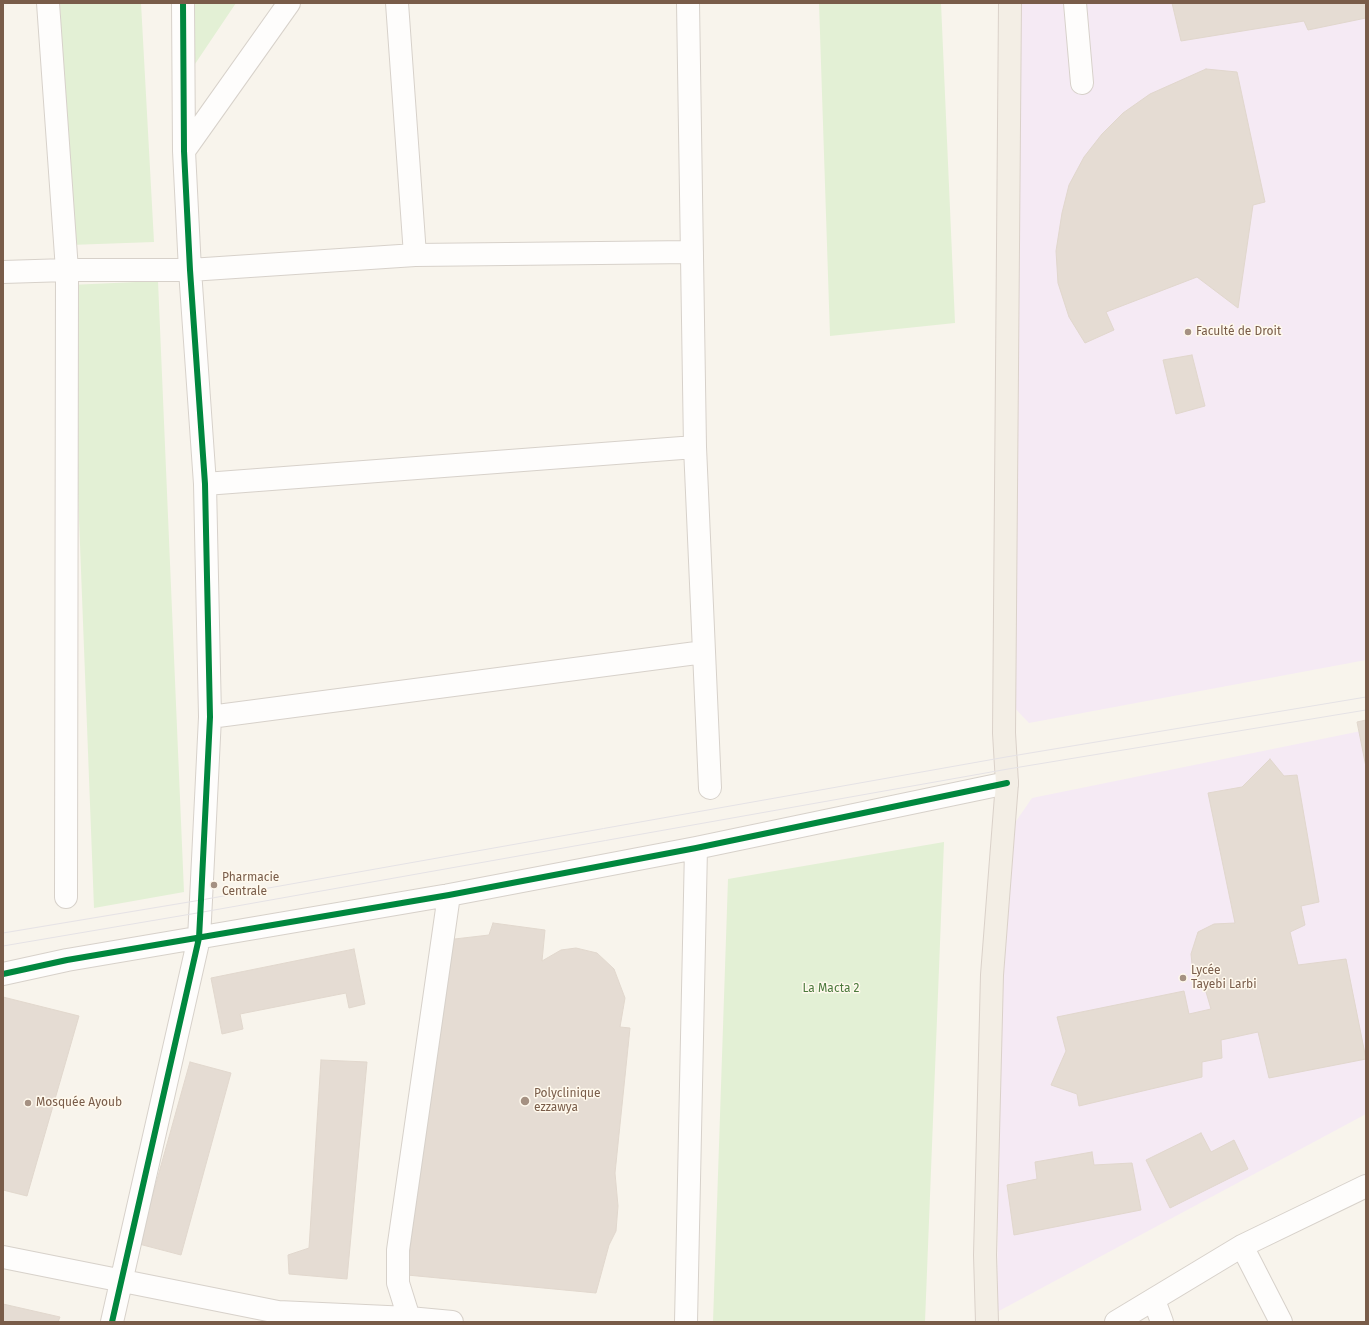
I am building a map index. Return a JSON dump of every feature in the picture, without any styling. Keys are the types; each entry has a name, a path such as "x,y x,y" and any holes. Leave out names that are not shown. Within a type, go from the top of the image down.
{"main road":[{"path":"987,1322 985,1255 992,975 1007,784 1004,725 1010,3"}],"street":[{"path":"48,3 67,270 66,897"},
{"path":"112,1322 120,1281 199,938 210,717 205,484 190,270 184,151 183,3"},
{"path":"184,151 289,3"},
{"path":"397,3 415,255"},
{"path":"688,3 695,447 710,788"},
{"path":"1075,3 1082,83"},
{"path":"3,272 67,270 190,270 415,255 692,252"},
{"path":"205,484 695,447"},
{"path":"210,717 704,652"},
{"path":"3,974 67,960 450,895 696,848 1007,784"},
{"path":"686,1322 696,848"},
{"path":"409,1320 398,1283 398,1250 450,895"},
{"path":"1116,1322 1242,1246 1366,1186"},
{"path":"1242,1246 1280,1322"},
{"path":"3,1257 120,1281 276,1317 452,1322"},
{"path":"1154,1300 1162,1322"}],"shaded area":[{"name":"Faculté de Droit","path":"1015,3 1366,3 1366,660 1029,723 1006,699"},
{"name":"Lycée Tayebi Larbi","path":"1366,730 1366,1114 997,1312 1001,843 1032,798"}],"green space":[{"path":"60,3 141,3 154,242 70,245"},
{"path":"190,3 236,3 195,64"},
{"path":"819,3 941,3 955,323 830,336"},
{"path":"158,281 184,892 94,908 70,285"},
{"name":"La Macta 2","path":"944,842 925,1322 713,1322 728,879"}],"building":[{"path":"1172,3 1366,3 1366,18 1308,30 1304,21 1181,41"},
{"path":"1206,69 1237,72 1265,202 1253,205 1238,308 1197,277 1106,312 1114,330 1085,343 1069,317 1058,283 1056,251 1062,213 1069,185 1084,157 1102,134 1123,113 1150,94"},
{"path":"1192,355 1205,406 1176,414 1163,360"},
{"path":"1366,720 1366,767 1357,722"},
{"path":"1270,759 1284,776 1297,775 1319,902 1301,906 1305,925 1290,932 1298,965 1346,959 1366,1059 1269,1078 1258,1032 1221,1040 1222,1058 1202,1062 1202,1077 1079,1106 1077,1094 1051,1085 1066,1051 1057,1017 1184,991 1189,1014 1211,1009 1204,985 1193,974 1191,954 1198,932 1214,924 1235,923 1208,793 1242,787"},
{"name":"Polyclinique ezzawya","path":"493,923 545,930 542,961 561,950 576,948 597,953 614,969 625,998 620,1027 630,1028 615,1173 618,1206 616,1231 609,1245 596,1293 407,1275 446,940 489,935"},
{"path":"354,949 365,1004 349,1008 346,993 240,1014 243,1029 222,1034 211,978"},
{"name":"Mosquée Ayoub","path":"3,997 79,1016 27,1196 3,1190"},
{"path":"321,1060 367,1062 347,1279 289,1274 288,1255 309,1248"},
{"path":"190,1062 231,1073 181,1255 139,1244"},
{"path":"1201,1133 1211,1152 1234,1140 1248,1169 1170,1208 1146,1160"},
{"path":"1092,1152 1094,1165 1132,1163 1141,1210 1014,1235 1007,1185 1037,1179 1035,1162"},
{"path":"3,1304 60,1317 58,1322 3,1322"}],"tram line":[{"path":"3,933 201,900 1006,757 1366,697"},
{"path":"3,946 203,912 1008,769 1366,710"}],"cycle path":[{"path":"112,1322 199,938 210,717 205,484 190,270 184,151 183,3"},
{"path":"3,974 67,960 449,895 696,848 1007,783"}],"place":[{"name":"Faculté de Droit","path":"1188,332"},
{"name":"Pharmacie Centrale","path":"214,885"},
{"name":"Lycée Tayebi Larbi","path":"1183,978"},
{"name":"Polyclinique ezzawya","path":"525,1101"},
{"name":"Mosquée Ayoub","path":"28,1103"}]}
